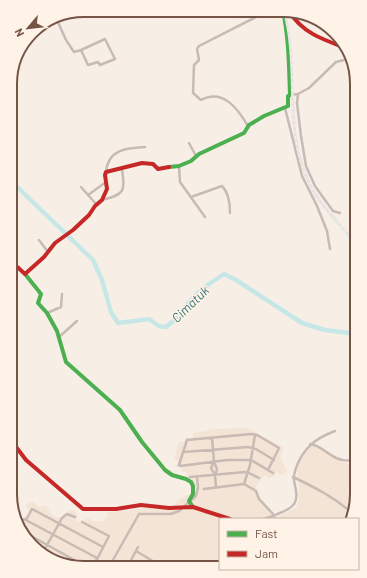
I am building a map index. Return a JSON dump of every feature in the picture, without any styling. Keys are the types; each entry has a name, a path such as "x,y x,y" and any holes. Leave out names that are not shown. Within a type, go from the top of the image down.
{"street":[{"path":"248,126 237,108 224,99 214,96 207,97 202,100 195,95 193,89 194,65 199,60 197,49 199,46 256,17"},
{"path":"106,172 142,163 152,164 158,169 179,166 192,160 215,145 244,133 248,126 264,116 288,106 288,96 290,95 287,33 283,17"},
{"path":"293,18 305,30 337,44"},
{"path":"58,23 66,40 74,52 104,39 115,59 100,65 98,62 88,65 81,50"},
{"path":"290,95 298,94 315,83 336,62 345,59"},
{"path":"298,94 297,102 306,166 315,186 324,200 334,211 340,213"},
{"path":"285,108 302,176 317,206 327,231 330,249"},
{"path":"189,143 196,156"},
{"path":"102,200 106,190 107,166 110,161 120,150 126,148 145,147"},
{"path":"179,166 179,181 205,217"},
{"path":"25,274 36,265 52,246 73,230 89,215 96,204 102,200 117,196 123,189 124,185 122,169"},
{"path":"88,195 106,182"},
{"path":"192,197 222,186 225,190 230,213"},
{"path":"81,187 96,204"},
{"path":"39,240 48,252"},
{"path":"17,267 25,274 41,294 38,303 47,313 59,337 64,357 68,365 120,410 142,442 165,470 172,475 186,479 191,483 193,494 189,501"},
{"path":"47,313 61,307 62,294"},
{"path":"59,337 77,321"},
{"path":"266,518 289,509 295,503 297,491 293,477 299,461 310,444 335,431"},
{"path":"244,484 251,460 255,435"},
{"path":"268,470 280,448 255,435 187,440 180,466 251,460 273,473"},
{"path":"212,438 214,462 217,469 214,475"},
{"path":"310,444 315,444 339,459 350,461"},
{"path":"17,448 26,460 83,509 116,510 141,505 182,508 193,507 227,518"},
{"path":"183,452 253,448 274,460"},
{"path":"214,462 211,468 216,487"},
{"path":"190,477 238,472 248,473 259,478"},
{"path":"112,561 139,514 171,514 182,508 197,494 197,476"},
{"path":"293,477 327,494 348,510"},
{"path":"204,489 244,484 256,491 259,499 274,515 275,518"},
{"path":"189,501 193,507"},
{"path":"82,522 109,536 96,560 25,519 32,509 103,547"},
{"path":"45,548 62,518 67,514 75,517"},
{"path":"33,537 74,560"},
{"path":"131,561 138,547"},
{"path":"136,551 153,561"}],"shaded area":[{"path":"248,428 284,448 280,456 288,471 280,475 276,472 275,476 269,478 265,475 256,486 259,496 276,517 296,508 299,500 297,472 299,461 313,442 350,465 350,499 345,518 219,518 219,561 84,561 66,559 43,547 31,535 22,520 29,511 25,505 33,501 39,507 46,505 51,514 55,517 62,517 71,510 74,510 78,516 75,519 78,522 89,518 92,521 104,521 108,516 107,512 145,508 172,509 178,500 195,491 187,479 186,472 182,472 181,467 176,467 178,460 174,459 179,442 184,442 185,438 193,437 193,433 216,429"}],"waterway":[{"name":"Cimatuk","path":"17,187 93,260 102,280 111,312 118,323 149,319 159,326 166,327 177,318 198,293 224,274 236,280 302,323 325,330 350,333"}],"railway":[{"path":"285,17 289,33 291,55 296,143 302,164 310,185 320,201 350,237"}],"traffic: fast":[{"path":"169,167 179,166 191,161 199,154 244,133 249,125 264,116 288,106 288,96 290,95 289,64 284,17"},
{"path":"25,274 41,294 38,303 47,313 57,331 66,362 120,410 142,442 165,470 172,475 191,482 193,486 193,494 189,501 193,507"}],"traffic: jam":[{"path":"293,18 314,35 337,45"},
{"path":"17,267 25,274 44,257 55,243 73,230 89,215 95,206 102,200 107,189 106,172 142,163 153,164 158,169 169,167"},
{"path":"17,448 26,460 83,509 116,509 141,505 169,508 193,507 227,518"}]}
